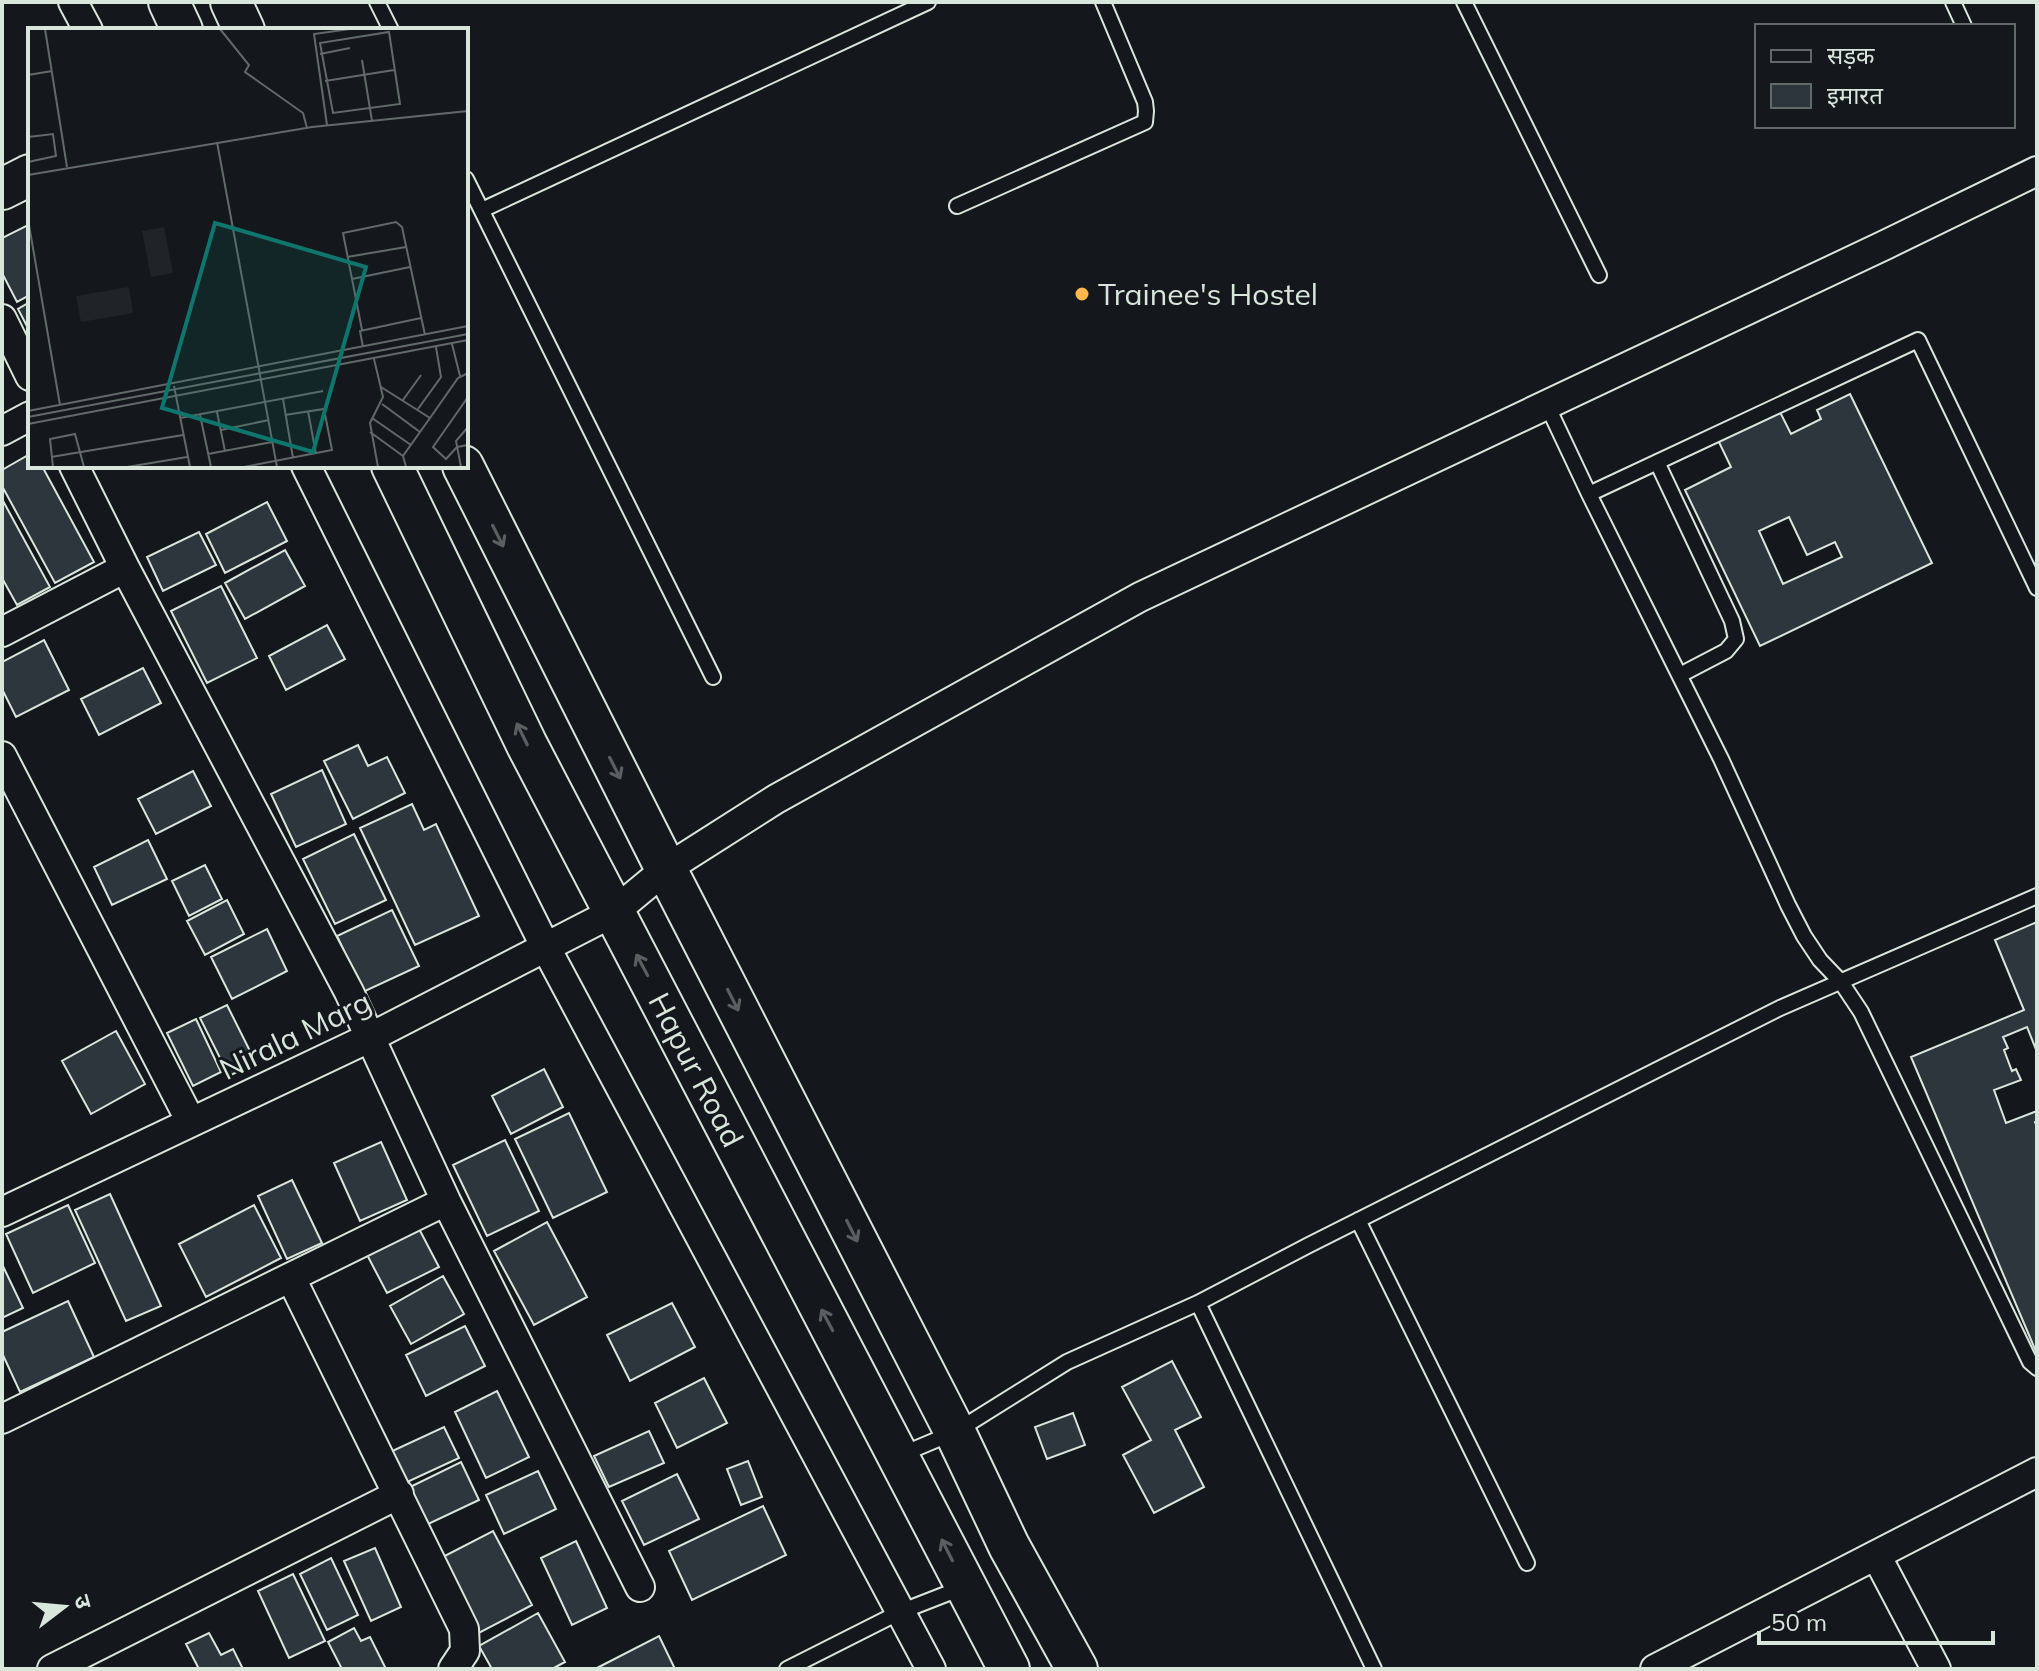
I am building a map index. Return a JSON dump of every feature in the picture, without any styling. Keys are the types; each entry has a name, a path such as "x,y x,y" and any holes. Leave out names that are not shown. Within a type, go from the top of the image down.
{"main road":[{"path":"169,2 181,28"},
{"path":"231,2 243,28"},
{"path":"2,189 28,176"},
{"name":"Hapur Road","path":"393,468 527,745 1009,1669"},
{"path":"464,468 955,1432 1009,1546 1077,1669"}],"street":[{"path":"73,2 87,28"},
{"name":"Nirala Marg","path":"2,1212 371,1037 614,912 666,869 776,799 1140,597 2037,171"},
{"path":"2,319 28,372"},
{"path":"2,431 28,417"},
{"path":"75,468 349,992 446,1201 640,1587"},
{"path":"307,468 545,946 931,1669"},
{"path":"2,632 125,568"},
{"path":"2,756 191,1122"},
{"path":"2,1419 446,1201"},
{"path":"291,1278 464,1629 465,1651 453,1669"},
{"path":"1655,1669 2037,1472"},
{"path":"52,1669 399,1494"},
{"path":"1876,1555 1936,1669"}],"lane":[{"path":"377,2 390,28"},
{"path":"482,210 928,2"},
{"path":"957,206 1145,122 1145,102 1103,2"},
{"path":"1464,2 1599,275"},
{"path":"1953,2 1963,24"},
{"path":"468,183 713,677"},
{"path":"1589,494 1918,340 2037,588"},
{"path":"1547,405 1721,759 1788,905 1820,960 1841,982 1861,1012 2030,1362 2037,1368"},
{"path":"1657,462 1732,621 1736,639 1726,651 1680,675"},
{"path":"898,1456 955,1432 1067,1362 1198,1303 1766,1015 2037,896"},
{"path":"1358,1220 1527,1563"},
{"path":"1198,1303 1374,1669"},
{"path":"787,1669 900,1612 965,1586"}],"building":[{"path":"28,225 28,296 17,302 2,273 2,238"},
{"path":"28,303 28,328 18,309"},
{"path":"1850,394 1932,563 1760,646 1685,490 1731,467 1717,438 1778,408 1791,434 1821,419 1817,410","holes":["1789,517 1807,555 1835,542 1842,557 1783,584 1759,531"]},
{"path":"28,455 28,468 43,468 94,562 55,583 2,486 2,470"},
{"path":"2,499 50,587 17,605 2,578"},
{"path":"267,502 287,541 225,573 206,534"},
{"path":"199,532 216,565 163,591 147,557"},
{"path":"285,550 305,586 245,619 225,583"},
{"path":"221,586 257,658 207,683 171,611"},
{"path":"327,625 345,659 286,690 269,656"},
{"path":"44,640 69,690 16,717 2,689 2,662"},
{"path":"143,668 161,703 99,735 81,699"},
{"path":"358,745 368,766 387,757 405,793 353,819 324,761"},
{"path":"322,770 346,824 296,847 271,794"},
{"path":"193,771 211,806 156,834 138,799"},
{"path":"412,804 424,830 436,824 479,916 415,945 360,828"},
{"path":"354,834 386,900 335,924 303,859"},
{"path":"148,840 167,879 112,905 94,867"},
{"path":"205,865 222,899 189,916 172,881"},
{"path":"227,900 244,934 205,955 187,921"},
{"path":"392,910 419,966 363,992 337,936"},
{"path":"2037,922 2037,1052 2027,1027 2003,1037 2012,1071 2016,1069 2021,1080 1994,1090 2006,1123 2037,1111 2037,1354 1911,1057 2024,1010 1995,940"},
{"path":"267,929 287,971 232,999 211,957"},
{"path":"227,1005 256,1063 229,1076 200,1018"},
{"path":"196,1019 221,1072 193,1086 167,1033"},
{"path":"116,1031 145,1084 91,1114 62,1061"},
{"path":"544,1069 563,1107 511,1134 492,1096"},
{"path":"569,1113 607,1192 553,1218 515,1139"},
{"path":"505,1140 539,1211 487,1236 453,1165"},
{"path":"381,1142 407,1200 360,1221 334,1163"},
{"path":"292,1180 322,1243 287,1259 258,1196"},
{"path":"110,1194 161,1306 126,1321 75,1210"},
{"path":"68,1205 95,1263 33,1293 6,1234"},
{"path":"254,1205 281,1258 206,1297 179,1244"},
{"path":"547,1222 587,1297 534,1325 494,1251"},
{"path":"416,1223 439,1267 387,1293 364,1249"},
{"path":"2,1264 23,1308 2,1318"},
{"path":"443,1276 464,1314 411,1344 390,1306"},
{"path":"68,1301 94,1357 20,1392 2,1353 2,1332"},
{"path":"672,1303 695,1347 630,1381 607,1335"},
{"path":"465,1326 485,1366 426,1396 406,1355"},
{"path":"1172,1361 1201,1417 1175,1430 1204,1487 1154,1513 1123,1455 1151,1440 1122,1387"},
{"path":"704,1378 727,1423 677,1448 655,1403"},
{"path":"497,1391 529,1457 486,1478 455,1412"},
{"path":"1073,1413 1085,1445 1047,1459 1035,1427"},
{"path":"444,1427 459,1458 403,1484 388,1453"},
{"path":"649,1431 664,1463 609,1487 594,1456"},
{"path":"748,1461 762,1497 741,1505 727,1469"},
{"path":"461,1462 479,1500 424,1526 406,1489"},
{"path":"538,1471 556,1509 504,1534 486,1495"},
{"path":"677,1474 699,1519 644,1545 622,1501"},
{"path":"763,1506 786,1555 692,1600 669,1551"},
{"path":"493,1531 532,1605 475,1635 435,1561"},
{"path":"576,1541 607,1608 572,1625 541,1558"},
{"path":"375,1548 401,1607 371,1621 344,1561"},
{"path":"331,1558 358,1615 327,1630 300,1574"},
{"path":"293,1574 325,1641 289,1658 258,1591"},
{"path":"538,1613 565,1662 552,1669 492,1669 479,1646"},
{"path":"354,1628 361,1641 370,1637 386,1669 342,1669 328,1642"},
{"path":"209,1633 221,1655 233,1649 243,1669 199,1669 186,1644"},
{"path":"659,1636 675,1669 595,1669"}],"place":[{"name":"Trainee's Hostel","path":"1082,294"}]}
